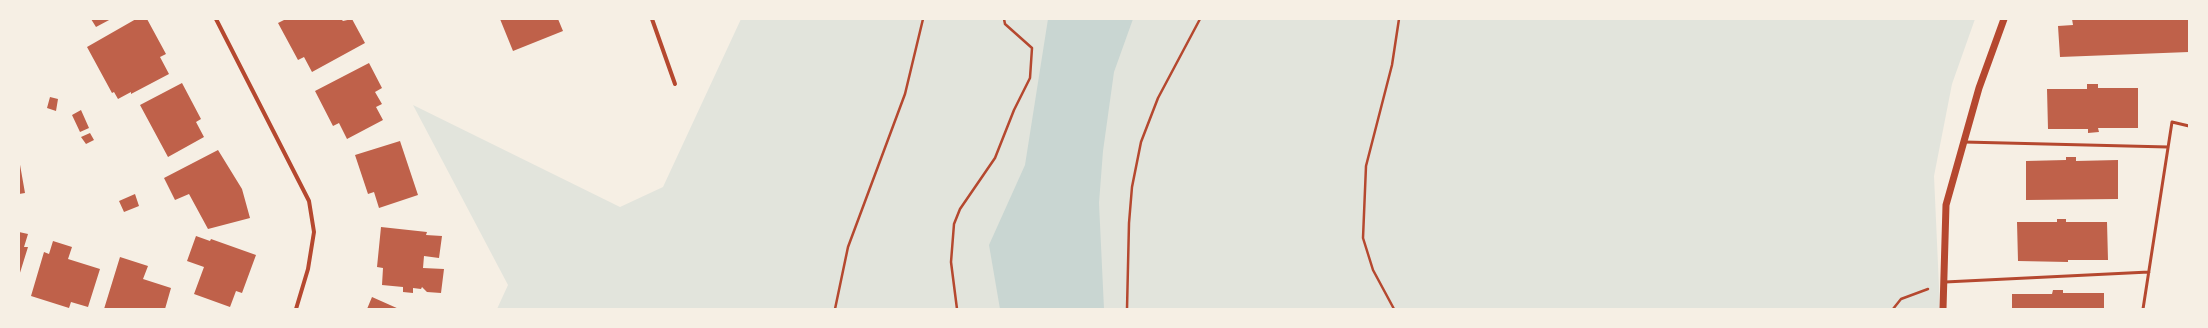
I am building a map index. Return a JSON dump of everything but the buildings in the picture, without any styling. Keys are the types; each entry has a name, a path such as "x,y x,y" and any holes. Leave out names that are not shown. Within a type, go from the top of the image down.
{"street":[{"path":"216,19 309,201 314,232 308,269 296,309"},
{"path":"652,19 675,84"},
{"path":"1943,309 1946,206 1979,88 2004,19"}],"lane":[{"path":"2143,309 2172,122 2189,126"},
{"path":"1964,142 2168,147"},
{"path":"1943,282 2148,272"}],"path":[{"path":"835,309 848,247 905,94 923,19"},
{"path":"957,309 951,262 954,224 960,209 995,158 1014,110 1030,78 1032,48 1005,24 1004,19"},
{"path":"1128,309 1129,224 1132,187 1140,142 1158,98 1200,19"},
{"path":"1394,309 1373,270 1363,238 1366,166 1392,65 1399,19"},
{"path":"1893,309 1901,299 1943,282"}],"shaded area":[{"path":"741,19 1975,19 1952,84 1934,176 1940,309 497,309 508,285 413,105 620,207 663,187"},
{"path":"1048,19 1133,19 1114,72 1103,151 1099,203 1104,309 1000,309 989,245 1025,165"}]}
